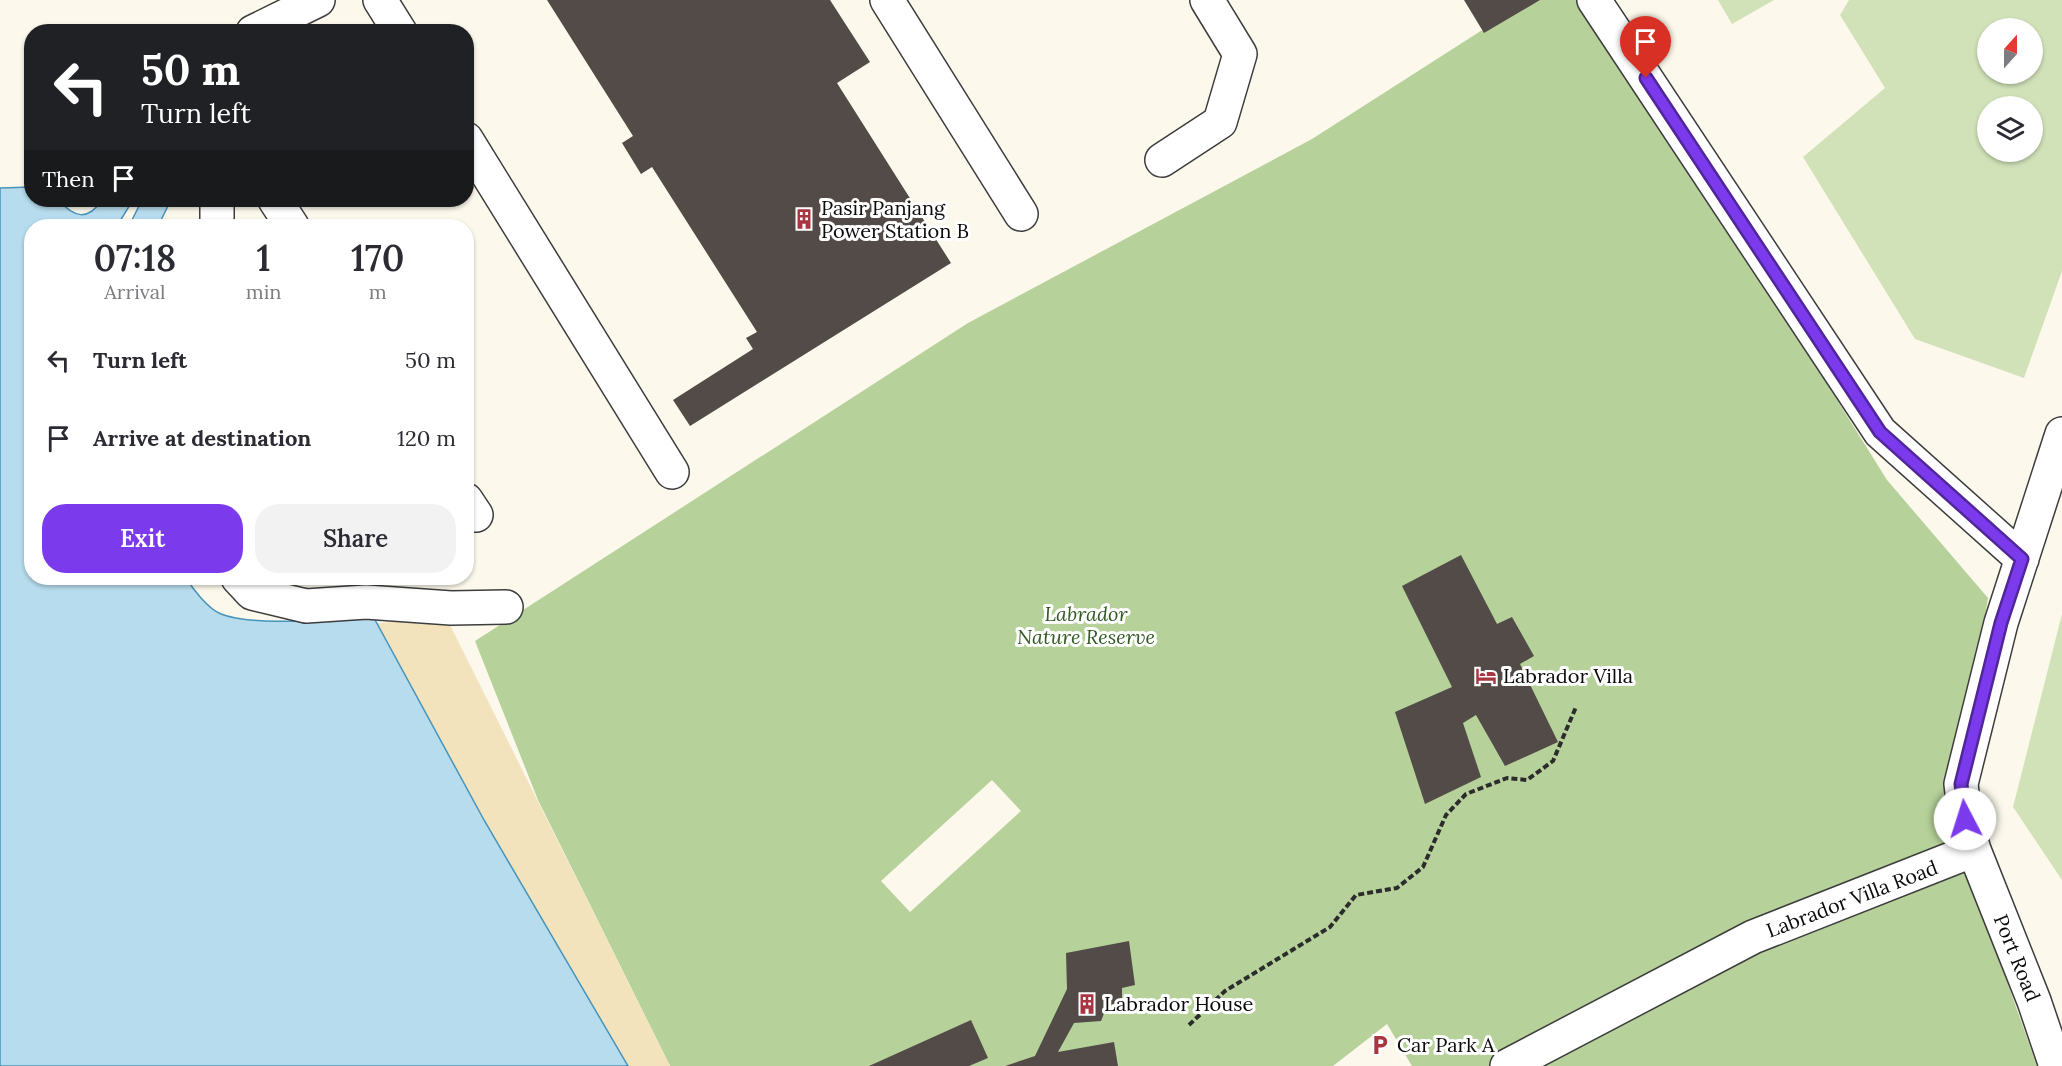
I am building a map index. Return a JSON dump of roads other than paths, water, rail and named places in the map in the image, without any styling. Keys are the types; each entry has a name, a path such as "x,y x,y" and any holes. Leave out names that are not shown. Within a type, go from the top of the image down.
{"street":[{"path":"269,24 318,0"},
{"path":"380,0 395,24"},
{"path":"887,0 1021,214"},
{"path":"1162,160 1220,122 1240,54 1207,0"},
{"path":"1594,0 1880,432 2022,559"},
{"path":"474,152 672,472"},
{"path":"1974,850 1965,819 1961,784 2001,623 2062,434"},
{"path":"245,585 252,593 306,606 366,602 450,608 506,607"},
{"name":"Labrador Villa Road","path":"1507,1066 1753,937 1974,850"},
{"name":"Port Road","path":"1974,850 2034,1001 2056,1066"}],"water":[{"path":"24,187 24,207 66,207 81,215 97,207 129,207 121,219 24,219 24,585 191,585 211,608 235,618 317,621 374,618 484,820 628,1066 0,1066 0,188"},
{"path":"138,207 168,207 162,219 132,219"}],"place":[{"name":"Pasir Panjang Power Station B","path":"804,219"},
{"name":"Labrador Villa","path":"1486,676"},
{"name":"Labrador House","path":"1087,1004"},
{"name":"Car Park A","path":"1380,1045"}],"park label":[{"name":"Labrador Nature Reserve","path":"1086,626"}]}
